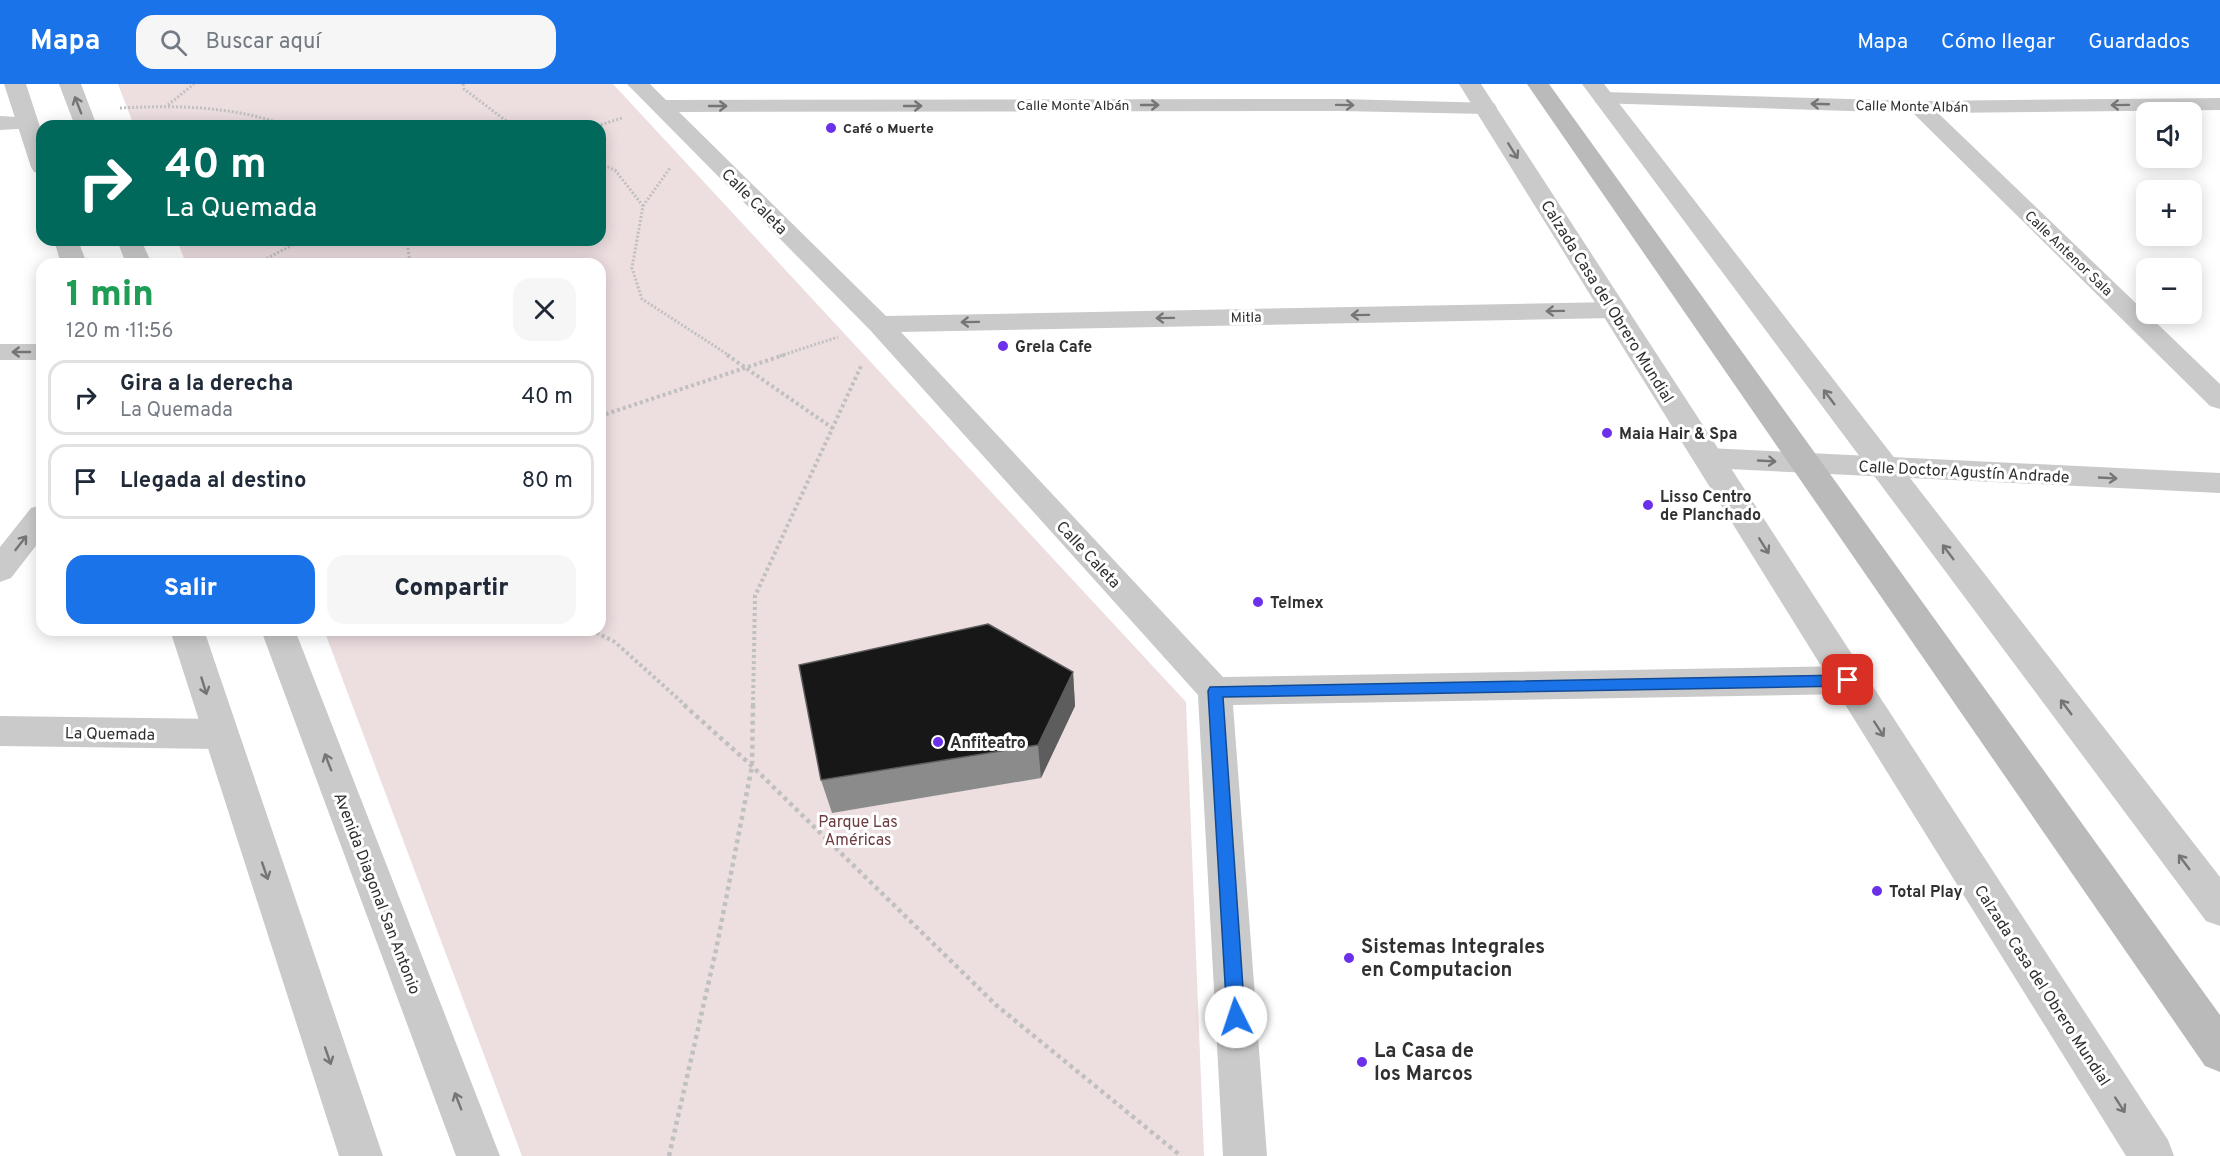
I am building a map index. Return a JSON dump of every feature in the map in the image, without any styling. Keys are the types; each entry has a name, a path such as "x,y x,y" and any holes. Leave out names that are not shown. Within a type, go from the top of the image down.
{"main road":[{"path":"1538,84 2220,1051"}],"street":[{"path":"15,84 36,149"},
{"path":"70,84 83,118"},
{"name":"Calle Caleta","path":"638,84 879,324 1215,691"},
{"path":"1598,91 2220,908"},
{"name":"Calle Monte Albán","path":"1598,91 1919,107 2220,104"},
{"name":"Calle Monte Albán","path":"660,106 1340,105 1478,96"},
{"name":"Calzada Casa del Obrero Mundial","path":"1478,96 2152,1156"},
{"name":"Calle Antenor Sala","path":"1919,107 2220,400"},
{"path":"0,123 27,123"},
{"name":"Mitla","path":"879,324 1613,310"},
{"path":"0,352 36,352"},
{"name":"Calle Doctor Agustín Andrade","path":"1708,458 2220,483"},
{"path":"0,570 36,524"},
{"path":"189,636 219,734 361,1156"},
{"name":"Avenida Diagonal San Antonio","path":"280,636 478,1156"},
{"path":"1245,1156 1215,691 1848,680"},
{"name":"La Quemada","path":"0,731 219,734"}],"path":[{"path":"168,105 194,84"},
{"path":"464,84 464,89 505,120"},
{"path":"83,118 168,105 227,109 266,120"},
{"path":"691,137 643,206 632,268 642,299 834,429"},
{"path":"606,166 615,170 643,206"},
{"path":"268,258 290,246"},
{"path":"606,414 879,324"},
{"path":"669,1156 716,950 752,766 755,596 834,429 879,324"},
{"path":"603,636 615,642 752,766 996,1005 1181,1156"}],"green space":[{"name":"Parque Las Américas","path":"118,84 613,84 1186,702 1204,1156 522,1156 326,636 606,636 606,258 184,258 179,246 606,246 606,120 132,120"}],"building":[{"name":"Anfiteatro","path":"988,624 1073,672 1038,745 821,780 799,665"}],"place":[{"name":"Café o Muerte","path":"831,128"},
{"name":"Grela Cafe","path":"1003,346"},
{"name":"Maia Hair & Spa","path":"1607,433"},
{"name":"Lisso Centro de Planchado","path":"1648,505"},
{"name":"Telmex","path":"1258,602"},
{"name":"Anfiteatro","path":"938,742"},
{"name":"Total Play","path":"1877,891"},
{"name":"Sistemas Integrales en Computacion","path":"1349,958"},
{"name":"La Casa de los Marcos","path":"1362,1062"}],"route":[{"path":"1236,1017 1215,691 1848,680"}]}
